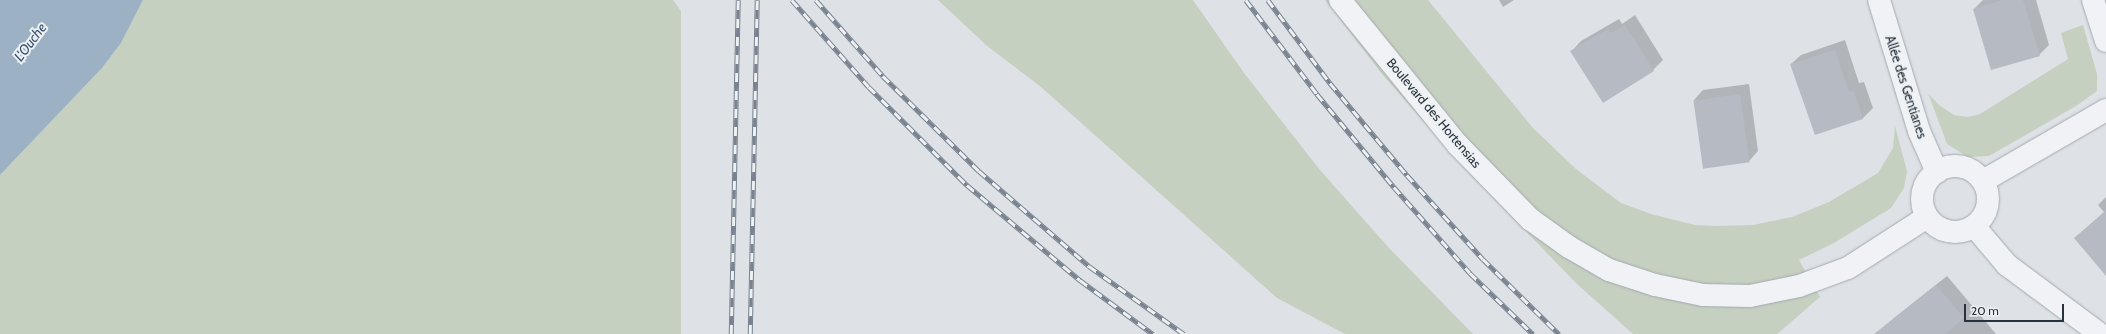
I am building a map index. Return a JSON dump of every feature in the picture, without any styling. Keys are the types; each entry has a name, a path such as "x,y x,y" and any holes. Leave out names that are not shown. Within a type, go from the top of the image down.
{"street":[{"name":"Boulevard des Hortensias","path":"1340,0 1457,144 1530,219 1569,247 1609,270 1655,285 1703,295 1750,296 1799,286 1848,268 1928,217"},
{"name":"Allée des Gentianes","path":"1879,0 1919,131 1937,172"},
{"path":"2093,0 2106,41"},
{"path":"1983,181 2106,110"},
{"path":"1957,166 1976,174 1983,181 1988,192 1988,203 1985,214 1974,226 1961,232 1952,232 1942,229 1928,217 1923,198 1925,187 1937,172 1957,166"},
{"path":"1974,226 2007,265 2082,323 2100,334"}],"green space":[{"path":"143,0 673,0 681,11 681,334 0,334 0,175 102,68 121,43"},
{"path":"938,0 1193,0 1244,73 1320,170 1389,248 1473,334 1345,334 1277,298 1041,87 986,45"},
{"path":"1325,0 1428,0 1533,128 1576,169 1621,203 1651,214 1695,225 1715,226 1753,225 1792,217 1829,202 1878,173 1893,148 1895,126 1907,171 1904,188 1891,208 1834,243 1799,260 1820,297 1777,334 1633,334 1577,284 1468,172 1382,74"},
{"path":"2083,25 2097,74 2097,91 2076,106 1989,156 1968,157 1947,144 1928,93 1939,105 1954,115 1968,117 1980,114 2068,59 2061,33"}],"water":[{"name":"L'Ouche","path":"0,0 143,0 121,43 102,68 0,175"}],"building":[{"path":"2002,0 2023,0 2040,56 1991,70 1973,9"},
{"path":"1625,25 1654,71 1603,103 1570,51 1608,29 1611,33"},
{"path":"1835,50 1849,92 1854,91 1863,119 1815,135 1790,64"},
{"path":"1740,94 1750,162 1703,169 1693,101"},
{"path":"2106,211 2106,276 2074,238"},
{"path":"1936,285 1964,318 1945,334 1874,334"}],"railway":[{"path":"731,334 738,0"},
{"path":"750,334 757,0"},
{"path":"792,0 869,87 967,185 1080,280 1153,334"},
{"path":"816,0 883,76 979,171 1089,266 1184,334"},
{"path":"1246,0 1317,94 1394,187 1470,273 1533,334"},
{"path":"1268,0 1330,83 1407,175 1483,259 1559,334"}]}
